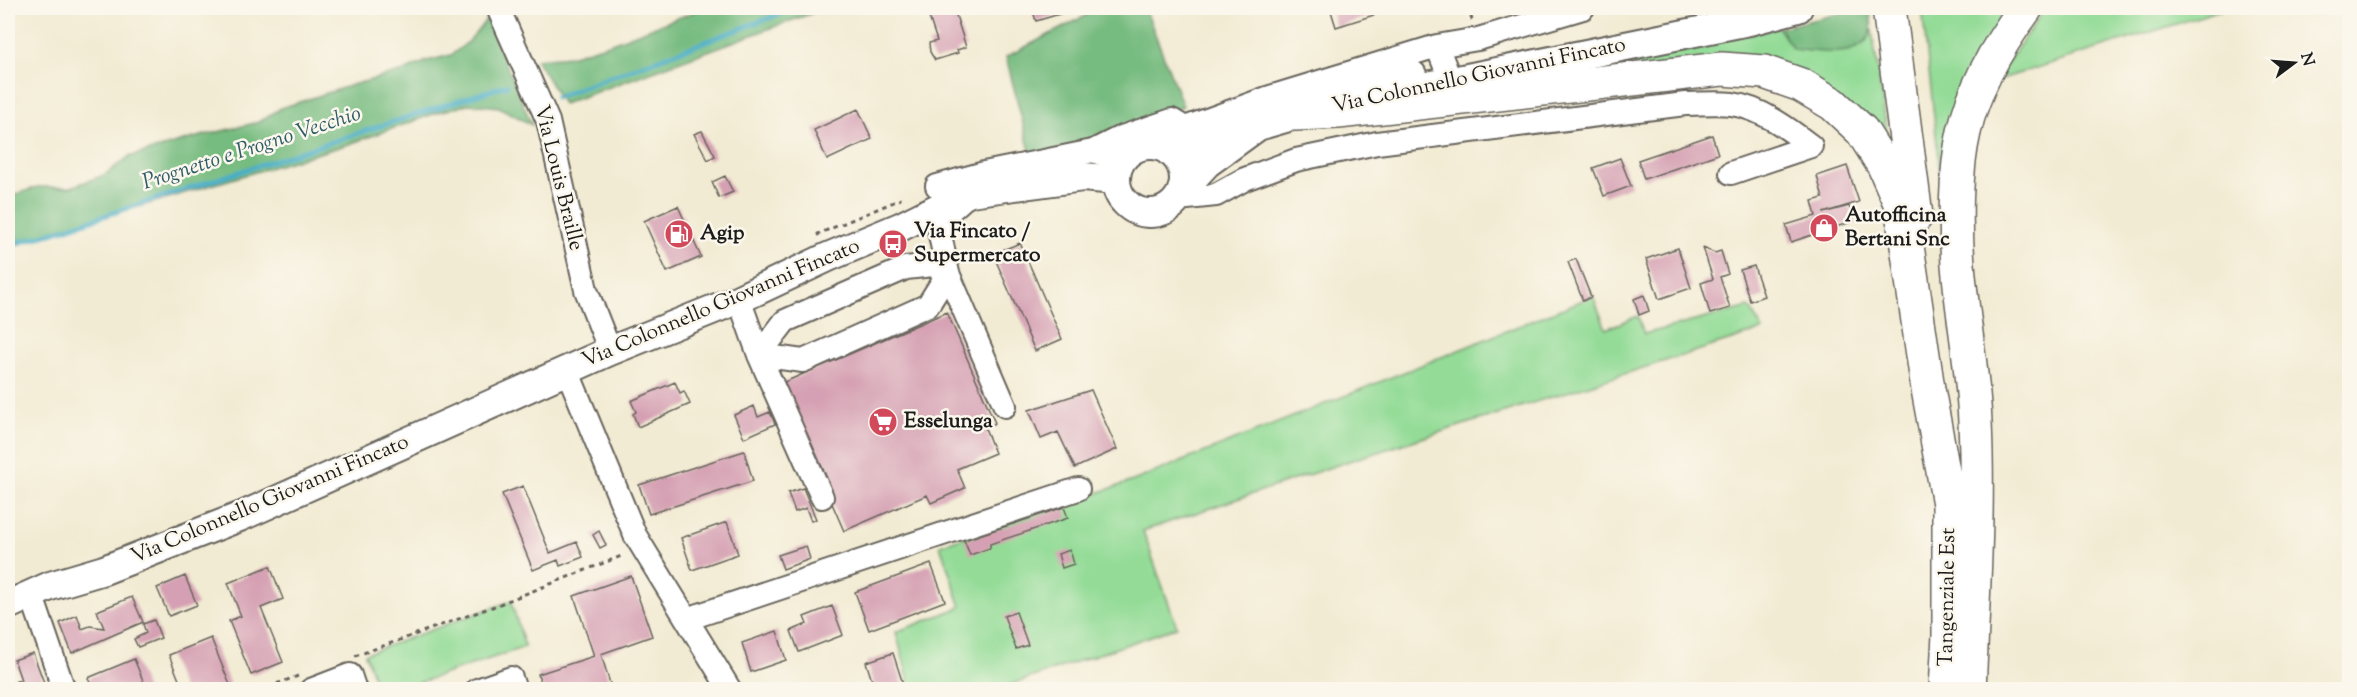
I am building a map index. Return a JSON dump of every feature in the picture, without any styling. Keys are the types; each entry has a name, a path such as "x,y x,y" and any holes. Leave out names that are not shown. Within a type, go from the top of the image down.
{"highway":[{"path":"1889,8 1910,162 1949,504"},
{"path":"1911,8 1976,535"},
{"path":"1976,535 1975,420 1958,262 1958,174 1964,132 1982,82 2006,34 2026,8"},
{"path":"1295,114 1338,112 1722,69 1764,72 1801,86 1833,104 1862,131 1884,166 1901,205 1928,389 1949,504"},
{"name":"Tangenziale Est","path":"1946,690 1949,635 1949,504"},
{"name":"Tangenziale Est","path":"1969,690 1976,535"}],"main road":[{"name":"Via Colonnello Giovanni Fincato","path":"1726,8 1671,24 1442,57 1340,89 1292,101 1238,123 1196,145 1172,142 1139,147 1127,154 1118,170 1122,199 1138,212 1158,212 1171,206 1207,163 1258,126 1295,114 1749,21 1798,8"},
{"path":"1172,142 1182,168 1184,183 1180,194"},
{"name":"Via Colonnello Giovanni Fincato","path":"8,604 50,586 104,570 242,516 610,351 739,299 828,257 900,227 970,192 1118,170"},
{"name":"Via Colonnello Giovanni Fincato","path":"8,619 36,608 104,570"}],"street":[{"name":"Via Louis Braille","path":"498,8 548,121 586,290 610,351"},
{"path":"1442,57 1478,39 1583,8"},
{"path":"1180,194 1216,195 1245,179 1296,160 1377,143 1685,104 1733,104 1759,113 1811,146 1731,173"},
{"path":"937,186 984,173 1093,152 1119,138 1172,120 1172,142"},
{"path":"1093,152 1118,170"},
{"path":"970,192 943,217 939,230 948,273 1005,406"},
{"path":"759,355 785,321 906,268 933,265 948,273"},
{"path":"759,355 803,361 928,305 948,273"},
{"path":"739,299 759,355 822,497"},
{"name":"Via Colonnello Giovanni Fincato","path":"567,370 635,535 730,690"},
{"path":"687,619 1078,489"},
{"path":"36,608 64,690"},
{"path":"307,682 351,674"},
{"path":"477,690 513,684"}],"path":[{"path":"351,674 492,607 643,548"},
{"path":"260,690 307,682"},
{"path":"1913,682 1913,690"}],"green space":[{"path":"704,8 826,8 563,104 536,59 570,56 609,44"},
{"path":"1085,8 1145,8 1183,106 1126,131 1032,159 1006,57 1087,15"},
{"path":"1869,8 1871,31 1859,47 1849,50 1825,52 1793,49 1779,28"},
{"path":"1922,8 2013,8 1944,208"},
{"path":"2045,8 2227,8 1995,81"},
{"path":"487,19 532,125 499,107 469,104 439,112 349,144 60,228 8,249 8,197 37,187 71,187 104,175 129,157 259,122 281,108 451,55 468,42"},
{"path":"1779,28 1793,49 1864,43 1872,31 1893,172 1801,81 1492,85"},
{"path":"1593,296 1606,329 1638,316 1644,334 1749,307 1763,330 1349,461 1143,531 1177,627 995,690 911,689 896,632 961,607 940,545 1133,481"},
{"path":"511,601 525,647 400,689 378,689 365,654"}],"building":[{"path":"1032,8 1072,8 1073,10 1036,21"},
{"path":"1342,8 1378,8 1380,13 1336,27 1331,11"},
{"path":"954,9 966,47 957,50 958,53 935,60 930,52 929,43 937,41 929,17"},
{"path":"858,109 872,139 827,160 814,130"},
{"path":"702,131 715,156 708,160 694,134"},
{"path":"1712,135 1718,154 1644,179 1638,160"},
{"path":"1620,158 1631,186 1604,196 1593,168"},
{"path":"1847,166 1859,202 1823,213 1849,206 1854,221 1791,242 1786,225 1816,216 1812,201 1823,198 1817,176"},
{"path":"725,176 733,192 719,198 712,182"},
{"path":"678,206 701,257 667,272 644,221"},
{"path":"1020,243 1062,339 1035,351 993,254"},
{"path":"1678,248 1691,288 1659,299 1646,259"},
{"path":"1703,248 1715,253 1721,251 1728,274 1720,277 1730,308 1710,314 1701,283 1713,279"},
{"path":"1576,259 1591,297 1583,301 1568,262"},
{"path":"1754,266 1764,296 1750,301 1740,270"},
{"path":"1644,295 1649,311 1639,315 1634,299"},
{"name":"Esselunga","path":"947,312 995,423 985,428 995,453 957,469 965,488 931,503 927,495 844,531 780,384"},
{"path":"675,382 680,393 684,391 690,404 638,427 633,414 636,412 631,401"},
{"path":"1091,390 1117,449 1075,468 1058,432 1041,439 1029,410"},
{"path":"754,406 758,417 770,412 775,424 744,438 734,415"},
{"path":"744,451 753,481 649,514 639,485"},
{"path":"523,486 550,553 577,542 583,557 560,566 558,560 533,570 502,494"},
{"path":"803,488 816,519 811,521 806,508 795,512 788,493"},
{"path":"1064,507 1068,518 990,544 990,548 970,555 964,540"},
{"path":"727,522 738,554 692,570 681,538"},
{"path":"599,531 606,545 600,548 593,535"},
{"path":"806,546 810,559 783,569 778,555"},
{"path":"1070,550 1074,564 1062,568 1058,554"},
{"path":"931,564 945,601 869,630 855,592"},
{"path":"270,566 283,599 261,608 283,662 251,675 229,621 241,616 228,583"},
{"path":"185,576 197,605 169,616 157,588"},
{"path":"631,576 652,636 601,654 612,690 543,690 538,674 594,656 574,596"},
{"path":"132,597 143,622 72,653 60,623 77,615 82,629 90,626 104,628 97,611"},
{"path":"832,606 843,635 799,652 791,631 807,624 804,617"},
{"path":"1016,612 1028,645 1016,649 1004,616"},
{"path":"154,620 161,638 138,647 134,639 146,633 143,624"},
{"path":"777,631 786,660 751,672 742,643"},
{"path":"211,638 232,690 183,690 169,655"},
{"path":"33,653 46,688 19,690 16,681 21,680 14,660"},
{"path":"893,653 905,690 875,690 866,662"},
{"path":"134,659 147,690 93,690 88,678"}],"waterway":[{"name":"Prognetto e Progno Vecchio","path":"556,97 796,8"},
{"name":"Prognetto e Progno Vecchio","path":"8,245 42,236 507,85"}],"place":[{"name":"Autofficina Bertani Snc","path":"1824,228"},
{"name":"Agip","path":"679,234"},
{"name":"Via Fincato / Supermercato","path":"893,244"},
{"name":"Esselunga","path":"883,422"}]}
